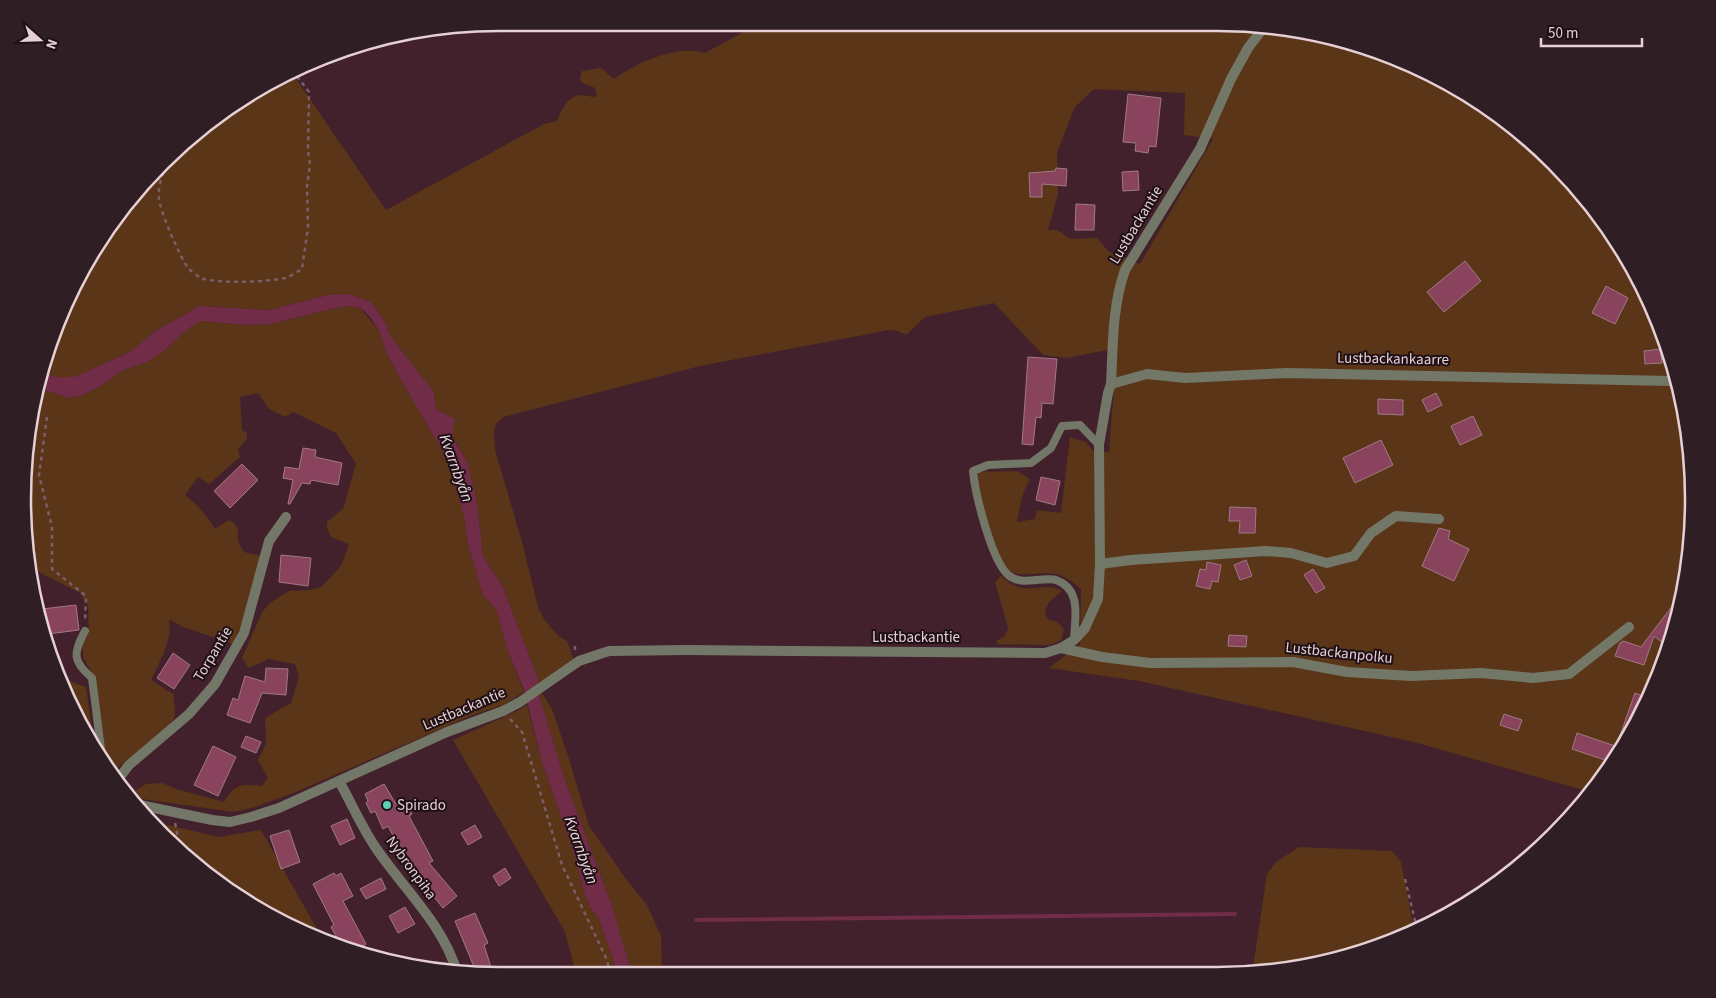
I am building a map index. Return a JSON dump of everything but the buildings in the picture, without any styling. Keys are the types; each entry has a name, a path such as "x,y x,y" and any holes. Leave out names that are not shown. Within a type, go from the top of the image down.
{"street":[{"name":"Lustbackantie","path":"146,806 230,822 279,808 447,732 503,711 520,702 579,661 609,651 1045,653 1061,648 1074,640 1086,628 1098,599 1100,564 1099,445 1111,384 1118,291 1125,270 1200,149 1231,78 1248,48 1259,33"},
{"name":"Lustbackankaarre","path":"1111,384 1147,374 1185,378 1287,372 1670,381"},
{"path":"1100,564 1131,560 1266,551 1291,553 1327,563 1354,556 1371,533 1396,516 1439,519"},
{"name":"Torpantie","path":"121,775 129,765 189,714 215,684 244,632 269,541 286,517"},
{"name":"Lustbackanpolku","path":"1061,648 1102,658 1150,663 1293,662 1347,672 1411,676 1481,673 1533,678 1569,674 1629,627"},
{"name":"Nybronpiha","path":"339,781 378,850 432,921 452,956 455,965"}],"lane":[{"path":"1074,640 1076,603 1069,587 1055,579 1024,581 1012,578 1004,572 992,548 974,488 973,471 988,465 1031,463 1051,448 1062,426 1080,425 1099,445"},
{"path":"85,631 78,645 76,658 81,668 92,678 100,743"}],"path":[{"path":"163,173 159,199 167,224 189,268 200,278 260,281 286,278 302,269 308,227 307,186 310,165 308,151 309,92 297,77"},
{"path":"47,417 39,475 52,527 52,568 86,596 85,631"},
{"path":"503,711 522,732 562,864 607,960 608,967"},
{"path":"174,812 179,840"},
{"path":"1404,879 1415,923"}],"shaded area":[{"path":"745,31 1248,32 1308,40 1367,56 1424,79 1477,110 1502,128 1548,168 1569,191 1606,239 1622,265 1637,292 1660,349 1669,378 1681,438 1684,468 1684,530 1676,590 1669,620 1660,649 1637,706 1606,759 1588,784 1583,790 1414,742 1139,681 1049,668 1080,644 1081,589 1058,575 1047,573 1017,574 1009,570 1002,561 990,532 976,479 979,472 1017,471 1030,479 1022,496 1017,522 1035,519 1037,510 1061,513 1070,437 1086,442 1094,452 1109,452 1117,348 1067,358 1043,355 994,303 925,317 906,335 898,331 889,330 700,366 503,417 496,424 494,431 495,450 522,542 538,607 551,628 567,641 574,660 538,685 538,679 502,585 483,556 477,501 467,461 436,409 434,392 391,337 384,320 371,302 349,294 328,295 270,310 199,306 154,332 130,352 74,377 48,375 56,349 79,292 110,239 128,214 168,168 214,128 239,110 292,79 295,78 386,210 544,124 557,121 566,104 572,98 581,95 597,96 595,88 582,83 580,78 582,71 601,68 614,79 645,61 670,53 694,51 705,53","holes":["1094,89 1185,93 1184,135 1213,139 1140,264 1109,252 1097,238 1071,239 1057,230 1048,230 1058,194 1057,152 1075,107"]},
{"path":"351,306 361,309 380,332 386,352 397,373 447,459 464,516 468,545 483,595 496,609 508,652 524,692 505,704 470,716 296,792 255,807 234,812 142,799 135,791 146,784 162,783 176,789 224,802 236,788 244,785 262,786 268,778 258,760 266,744 265,718 291,703 299,677 295,664 268,659 249,668 242,658 262,612 270,603 289,591 310,590 321,587 341,566 349,544 331,537 327,528 327,522 343,509 356,464 336,433 293,412 285,417 269,409 258,393 240,397 242,430 247,433 247,439 238,449 240,457 209,484 198,477 185,495 202,511 215,529 229,520 236,525 240,546 244,552 261,556 246,614 233,644 183,627 169,619 170,627 167,642 162,658 151,680 173,694 174,718 164,730 117,769 105,751 95,678 84,659 82,646 89,633 88,606 80,593 37,571 32,530 32,468 35,438 44,390 69,398 83,395 102,385 121,371 149,361 165,350 189,328 201,321 246,325 270,324"},
{"path":"1001,576 1018,587 1051,587 1062,591 1048,603 1045,610 1047,619 1057,622 1064,630 1061,640 1050,645 997,644 997,640 1004,636 1008,628 995,582"},
{"path":"68,681 86,687 92,729"},
{"path":"542,693 552,709 589,826 626,879 647,905 661,936 662,967 631,967 629,964 612,906 564,777 539,695"},
{"path":"527,705 542,762 575,857 585,896 599,919 615,967 574,967 565,932 453,740"},
{"path":"162,824 219,837 261,830 317,930 292,919 239,888 191,851"},
{"path":"1299,847 1392,851 1401,862 1413,924 1338,951 1308,958 1253,965 1267,874 1276,862"}],"water":[{"name":"Kvarnbyån","path":"349,294 371,302 384,320 391,337 434,392 436,409 455,419 452,437 467,461 477,501 483,556 502,585 538,679 539,695 564,777 612,906 631,967 615,967 599,919 585,896 575,857 542,762 524,690 508,652 496,609 483,595 468,545 464,516 447,459 397,373 386,352 380,332 362,309 351,306 336,308 270,324 246,325 201,321 189,328 165,350 149,361 121,371 102,385 83,395 69,398 44,390 48,375 74,377 130,352 154,332 199,306 270,310 328,295"}],"waterway":[{"path":"696,920 1235,914"}],"place":[{"name":"Spirado","path":"387,805"}]}
